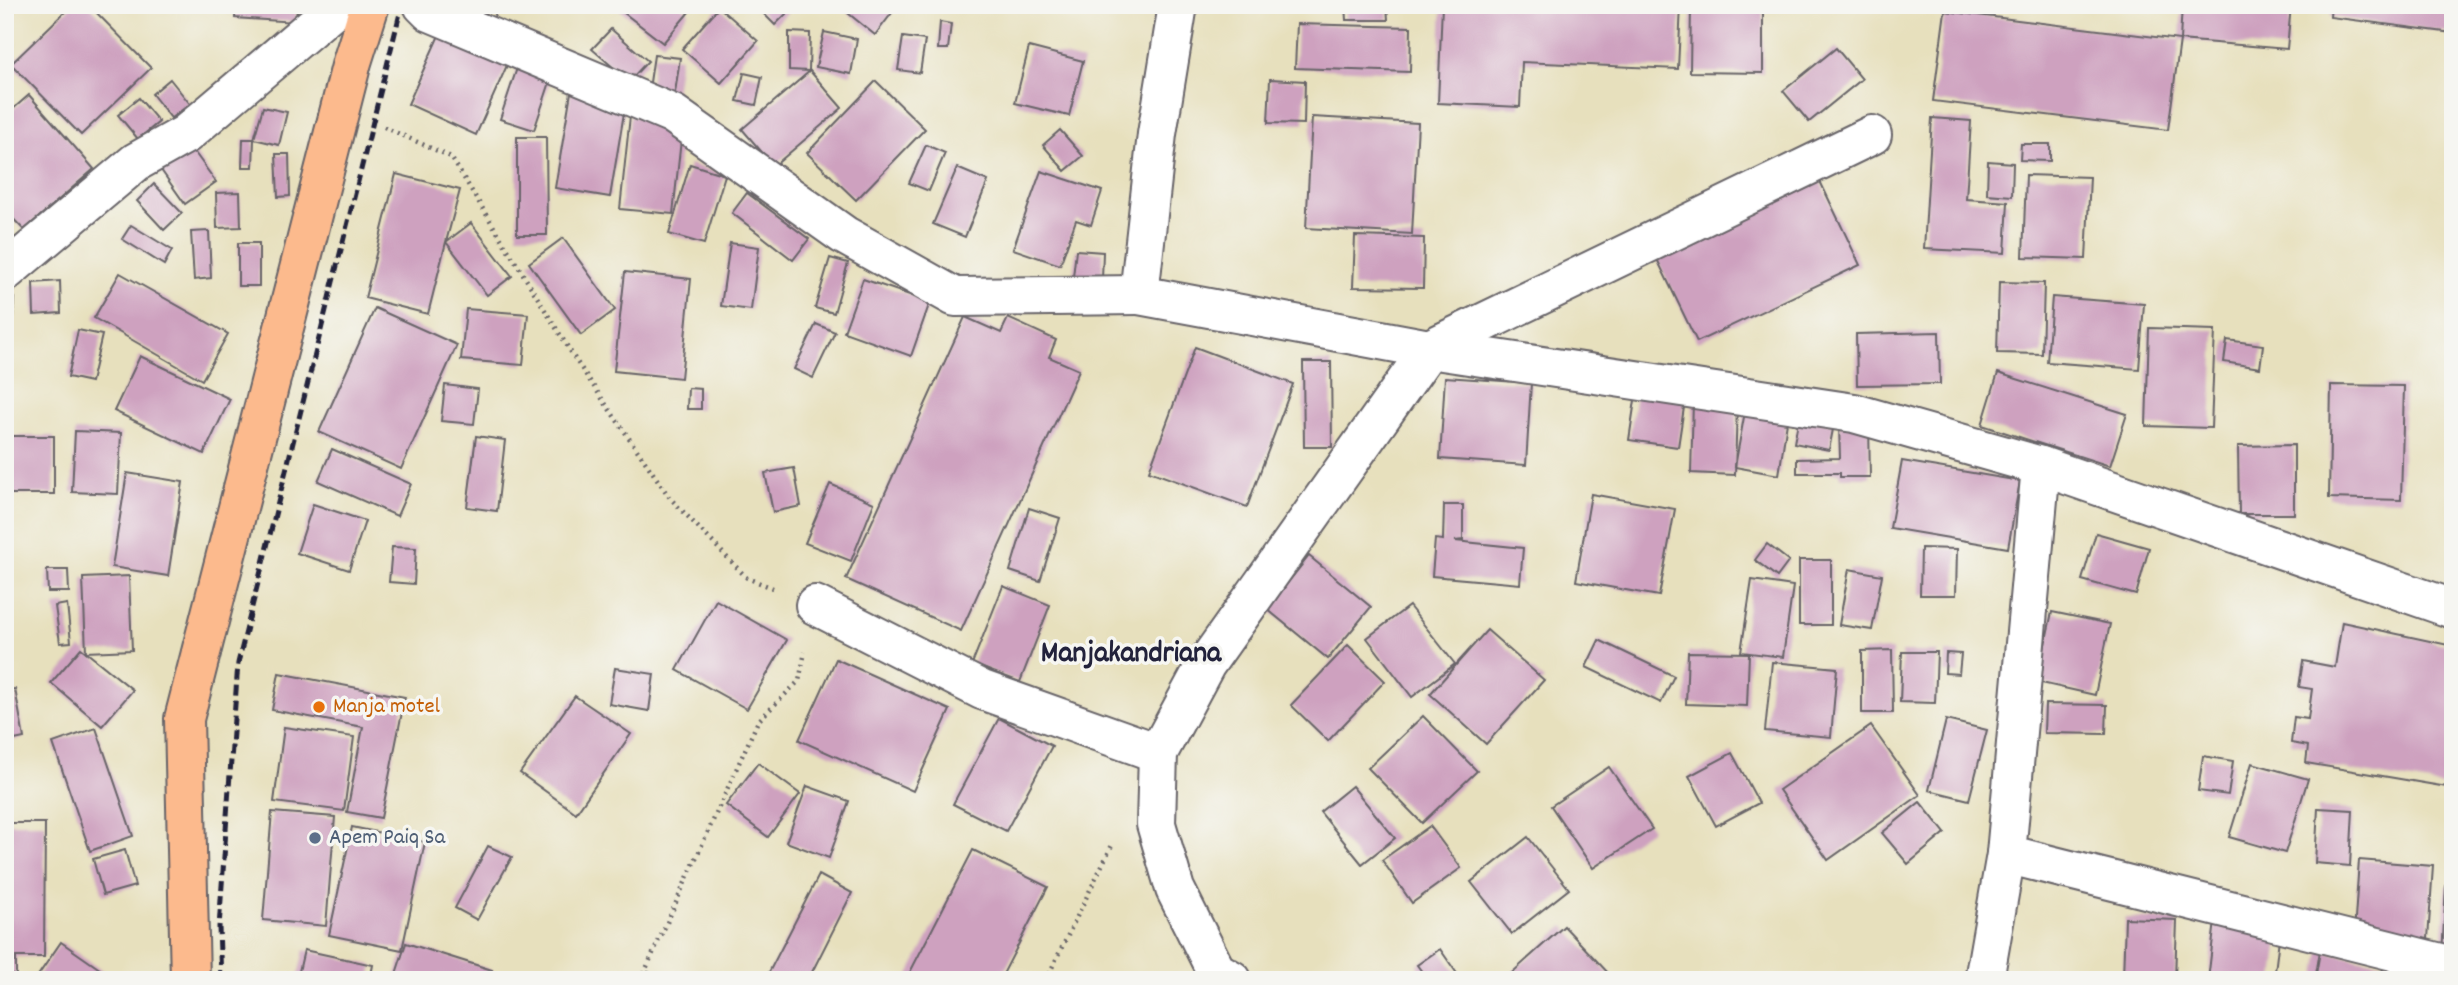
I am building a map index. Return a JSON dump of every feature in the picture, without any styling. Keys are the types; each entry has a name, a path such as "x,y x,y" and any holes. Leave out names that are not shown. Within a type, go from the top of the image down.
{"main road":[{"path":"190,980 184,719 352,62 370,5"}],"street":[{"path":"5,272 136,162 186,134 338,5"},
{"path":"423,5 430,12 673,114 844,235 955,297 1139,295 1429,349 1854,413 2041,466 2453,610"},
{"path":"1139,295 1157,134 1178,5"},
{"path":"1232,980 1216,971 1175,889 1156,824 1158,753 1206,664 1429,349 1872,135"},
{"path":"1984,980 2006,854 2041,466"},
{"path":"815,605 982,690 1158,753"},
{"path":"2006,854 2453,966"}],"path":[{"path":"352,62 373,122 450,157 577,362 670,498 747,578 815,605 799,681 758,721 641,980"},
{"path":"1046,980 1117,836"}],"building":[{"path":"72,5 89,5 151,68 81,135 11,64"},
{"path":"236,5 297,5 296,22 235,18"},
{"path":"474,5 501,5 493,18"},
{"path":"622,5 681,5 689,12 663,43 619,9"},
{"path":"755,5 795,5 775,25"},
{"path":"838,5 898,5 875,35"},
{"path":"1345,5 1387,5 1388,20 1346,20"},
{"path":"1442,5 1681,5 1678,69 1522,62 1520,107 1438,103"},
{"path":"1691,5 1763,5 1763,73 1690,72"},
{"path":"2182,5 2291,5 2287,49 2180,40"},
{"path":"2331,5 2453,5 2453,33 2330,17"},
{"path":"719,7 758,41 721,83 682,49"},
{"path":"1945,11 2180,40 2168,130 1933,101"},
{"path":"940,22 951,24 948,49 938,49"},
{"path":"1297,24 1411,27 1410,72 1295,68"},
{"path":"611,29 648,61 629,81 592,49"},
{"path":"789,32 810,33 809,71 789,70"},
{"path":"824,32 857,39 851,74 816,67"},
{"path":"440,33 508,63 476,135 408,104"},
{"path":"903,37 925,40 920,73 898,70"},
{"path":"1029,47 1083,61 1069,116 1015,103"},
{"path":"1836,48 1862,79 1809,122 1783,91"},
{"path":"654,55 680,58 674,100 648,96"},
{"path":"518,65 552,76 534,130 500,119"},
{"path":"810,71 842,108 774,166 742,129"},
{"path":"744,73 762,77 756,105 737,101"},
{"path":"170,79 190,104 171,118 152,94"},
{"path":"1270,79 1305,81 1304,124 1268,123"},
{"path":"876,81 925,129 856,200 807,153"},
{"path":"571,92 626,101 610,197 555,188"},
{"path":"29,95 94,169 24,230 5,210 5,116"},
{"path":"139,98 159,122 138,139 118,115"},
{"path":"263,107 287,112 279,145 254,139"},
{"path":"630,116 683,121 673,214 620,209"},
{"path":"1312,117 1418,123 1412,234 1306,228"},
{"path":"1932,118 1971,121 1966,199 2008,202 2005,253 1924,249"},
{"path":"1060,130 1083,156 1065,171 1043,145"},
{"path":"517,137 546,137 547,235 517,235"},
{"path":"185,139 216,182 185,204 154,160"},
{"path":"243,139 254,139 253,167 242,167"},
{"path":"2021,144 2050,144 2050,161 2020,160"},
{"path":"926,145 945,153 929,191 909,183"},
{"path":"276,154 289,154 290,196 278,197"},
{"path":"1988,161 2013,163 2012,196 1987,194"},
{"path":"690,164 725,175 704,244 669,234"},
{"path":"957,168 988,181 965,237 933,224"},
{"path":"1041,171 1102,191 1091,225 1076,220 1060,265 1013,249"},
{"path":"396,174 460,190 428,314 365,298"},
{"path":"2026,175 2090,177 2086,259 2023,257"},
{"path":"1819,179 1860,265 1697,342 1656,257"},
{"path":"154,184 182,213 164,230 137,201"},
{"path":"240,192 241,227 217,228 216,193"},
{"path":"747,193 809,239 793,260 732,213"},
{"path":"471,223 512,276 487,295 446,242"},
{"path":"131,225 172,250 164,265 122,239"},
{"path":"209,231 211,278 194,280 191,232"},
{"path":"1355,236 1424,238 1423,288 1353,287"},
{"path":"563,238 615,310 581,335 529,263"},
{"path":"238,243 259,243 259,286 238,286"},
{"path":"730,243 759,247 751,310 721,306"},
{"path":"1076,250 1103,252 1102,280 1073,277"},
{"path":"830,258 848,263 834,313 815,308"},
{"path":"625,272 691,279 681,378 614,371"},
{"path":"120,273 228,334 202,380 94,318"},
{"path":"863,279 930,302 911,356 844,332"},
{"path":"60,281 61,313 34,315 33,283"},
{"path":"1999,282 2044,283 2042,354 1997,353"},
{"path":"5,297 14,298 12,338 5,337"},
{"path":"2052,297 2144,304 2139,369 2047,362"},
{"path":"375,308 457,345 401,469 319,432"},
{"path":"466,309 528,314 523,365 461,360"},
{"path":"965,317 1001,333 1008,318 1056,340 1049,357 1079,370 961,631 846,579"},
{"path":"816,324 835,332 813,378 794,369"},
{"path":"2149,328 2215,330 2211,428 2146,426"},
{"path":"78,330 102,335 91,382 68,377"},
{"path":"1939,332 1940,384 1857,385 1856,334"},
{"path":"2227,340 2263,345 2260,368 2224,362"},
{"path":"1195,347 1293,384 1247,507 1149,471"},
{"path":"140,356 230,399 204,454 114,411"},
{"path":"1303,362 1331,362 1332,447 1304,447"},
{"path":"1998,373 2127,414 2110,466 1982,425"},
{"path":"1445,377 1531,383 1526,465 1440,459"},
{"path":"445,385 478,389 474,424 441,421"},
{"path":"2331,385 2404,386 2401,500 2329,498"},
{"path":"1637,387 1686,394 1678,447 1629,440"},
{"path":"688,388 701,389 701,409 687,409"},
{"path":"1747,400 1789,408 1779,475 1735,467"},
{"path":"1693,402 1737,403 1735,475 1691,473"},
{"path":"1799,417 1834,424 1829,450 1794,443"},
{"path":"1839,425 1869,425 1870,477 1840,477 1840,473 1797,473 1797,459 1840,458"},
{"path":"75,431 121,433 118,494 72,492"},
{"path":"8,436 54,436 54,494 8,494"},
{"path":"476,436 505,440 497,511 467,507"},
{"path":"2294,445 2294,514 2239,514 2238,446"},
{"path":"332,449 411,484 397,516 318,481"},
{"path":"1902,461 2020,481 2008,548 1890,528"},
{"path":"794,468 801,506 773,512 765,473"},
{"path":"127,473 183,482 168,576 112,567"},
{"path":"830,484 874,503 851,561 805,543"},
{"path":"1591,494 1675,509 1659,596 1576,581"},
{"path":"313,504 365,521 349,570 297,553"},
{"path":"1444,505 1463,505 1463,540 1455,541 1523,548 1520,584 1432,576 1435,539 1443,540"},
{"path":"1029,508 1060,518 1040,581 1010,571"},
{"path":"2096,533 2149,548 2136,595 2082,580"},
{"path":"1767,544 1789,561 1777,577 1755,560"},
{"path":"392,547 416,548 414,584 389,582"},
{"path":"1921,548 1957,549 1956,595 1920,595"},
{"path":"1309,556 1371,607 1328,659 1267,609"},
{"path":"1799,560 1831,560 1831,625 1799,625"},
{"path":"1849,569 1882,575 1872,630 1839,625"},
{"path":"47,570 68,570 69,592 48,592"},
{"path":"129,576 132,650 86,652 83,578"},
{"path":"1752,580 1793,586 1783,657 1741,652"},
{"path":"1003,586 1050,605 1020,682 972,664"},
{"path":"716,600 787,640 747,709 677,670"},
{"path":"67,604 71,642 60,643 55,606"},
{"path":"1409,606 1455,664 1412,697 1367,638"},
{"path":"2052,612 2110,624 2095,695 2037,682"},
{"path":"2342,622 2453,646 2453,788 2306,763 2308,746 2291,743 2294,717 2308,719 2312,689 2299,687 2303,661 2335,667"},
{"path":"1487,630 1544,680 1486,744 1430,694"},
{"path":"1599,640 1674,676 1661,703 1586,667"},
{"path":"1348,645 1385,681 1328,741 1291,705"},
{"path":"81,648 133,690 102,726 51,683"},
{"path":"1892,650 1893,713 1862,713 1862,651"},
{"path":"1688,652 1749,653 1747,706 1686,704"},
{"path":"1902,652 1937,652 1935,703 1900,702"},
{"path":"1946,653 1961,654 1959,674 1945,673"},
{"path":"836,659 950,710 913,791 799,740"},
{"path":"1772,662 1837,668 1831,737 1765,731"},
{"path":"615,668 654,674 649,711 609,704"},
{"path":"279,673 405,697 381,818 347,812 363,727 272,710"},
{"path":"15,689 24,738 5,742 5,690"},
{"path":"575,696 631,734 576,813 520,773"},
{"path":"2045,704 2107,705 2106,734 2044,733"},
{"path":"1423,716 1477,771 1422,823 1368,768"},
{"path":"999,718 1052,746 1006,831 953,804"},
{"path":"1946,720 1987,730 1969,800 1929,790"},
{"path":"1871,726 1920,795 1828,860 1779,790"},
{"path":"284,727 354,737 344,811 274,802"},
{"path":"96,728 133,836 90,851 53,743"},
{"path":"1732,753 1759,803 1716,826 1689,776"},
{"path":"2203,756 2233,761 2228,795 2198,791"},
{"path":"758,763 800,794 768,837 726,805"},
{"path":"2252,763 2308,779 2285,853 2229,837"},
{"path":"1609,767 1652,829 1593,868 1551,806"},
{"path":"807,786 849,801 829,858 786,842"},
{"path":"1352,786 1395,838 1362,864 1320,812"},
{"path":"1920,802 1945,833 1908,864 1882,833"},
{"path":"2318,808 2353,810 2350,866 2315,863"},
{"path":"272,812 335,817 326,926 263,920"},
{"path":"5,823 45,823 44,957 16,957 16,975 5,975"},
{"path":"1430,826 1461,868 1412,903 1382,860"},
{"path":"352,827 425,842 402,950 329,935"},
{"path":"1528,837 1569,889 1512,934 1471,882"},
{"path":"488,846 512,857 477,920 455,908"},
{"path":"125,850 135,886 103,895 93,859"},
{"path":"973,850 1048,887 1000,980 906,980"},
{"path":"2359,860 2433,866 2428,939 2354,934"},
{"path":"819,875 852,893 808,980 765,980"},
{"path":"2446,886 2453,886 2453,955 2442,955"},
{"path":"2125,918 2177,920 2175,980 2123,979"},
{"path":"2215,921 2280,930 2274,980 2208,980"},
{"path":"1564,926 1611,976 1607,980 1504,980"},
{"path":"61,942 104,972 99,980 35,980"},
{"path":"406,943 492,970 488,980 394,980"},
{"path":"1440,949 1458,975 1452,980 1428,980 1417,965"},
{"path":"304,950 373,965 370,980 297,980"},
{"path":"2320,951 2384,963 2381,980 2315,980"},
{"path":"648,972 665,980 645,980"}],"railway":[{"path":"221,980 219,927 238,663 402,5"}],"place":[{"name":"Manja motel","path":"319,707"},
{"name":"Apem Paiq Sa","path":"315,838"}],"district":[{"name":"Manjakandriana","path":"1131,655"}]}
